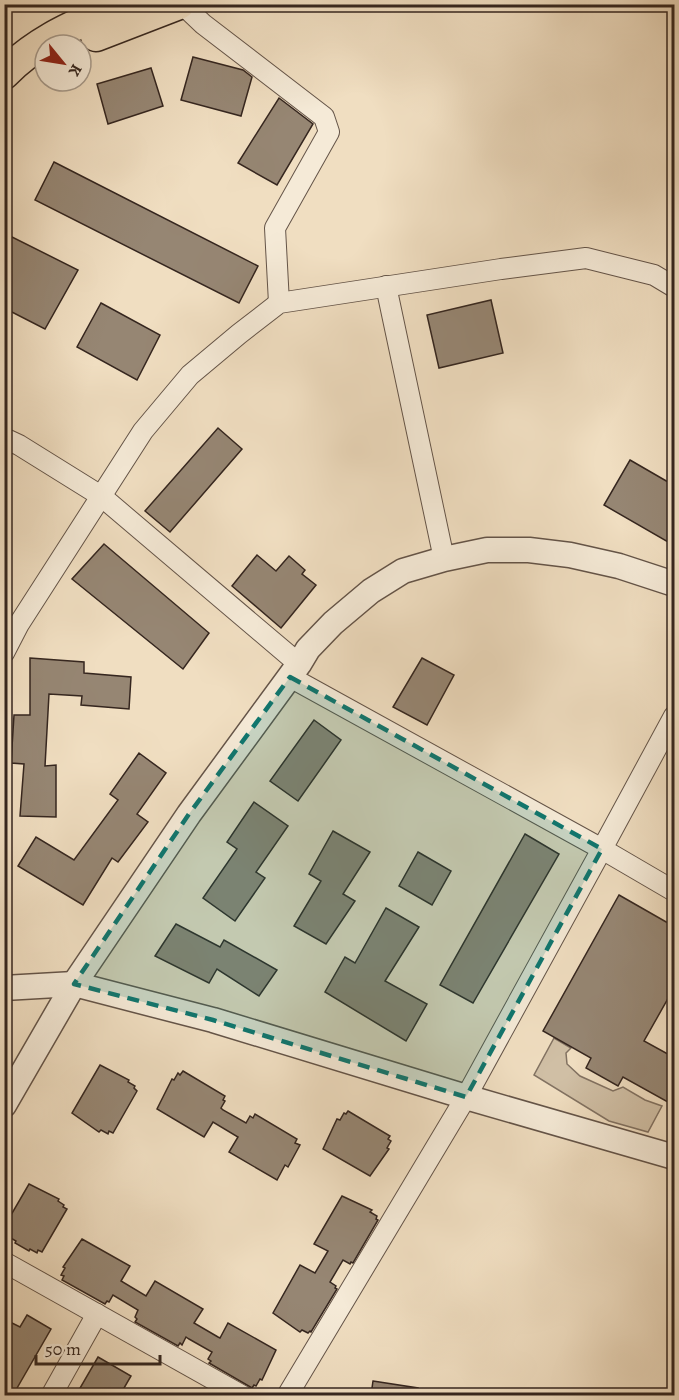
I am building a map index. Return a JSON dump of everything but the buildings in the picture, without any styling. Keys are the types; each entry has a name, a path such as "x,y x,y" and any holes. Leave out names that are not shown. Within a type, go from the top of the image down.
{"main road":[{"path":"4,74 21,57 52,36 122,4"},
{"path":"93,38 181,4"},
{"path":"4,97 33,68"}],"street":[{"path":"181,4 324,117 329,132 275,228 279,303"},
{"path":"4,653 19,624 143,431 190,375 279,303 586,258 654,275 675,287"},
{"path":"386,286 444,559"},
{"path":"4,438 101,496 294,670 675,891"},
{"path":"4,1105 74,984 189,814 308,649 327,629 371,591 403,571 487,550 530,550 570,555 619,566 675,584"},
{"path":"287,1395 466,1096 675,716"},
{"path":"4,988 74,984 213,1020 675,1156"},
{"path":"4,1262 243,1395"},
{"path":"51,1395 97,1314"}],"highlighted area":[{"path":"290,677 602,849 466,1097 213,1020 74,984 189,814"}],"shaded area":[{"path":"554,1038 571,1048 566,1053 567,1064 580,1076 613,1091 623,1087 645,1100 662,1106 648,1132 609,1121 534,1075"}]}
